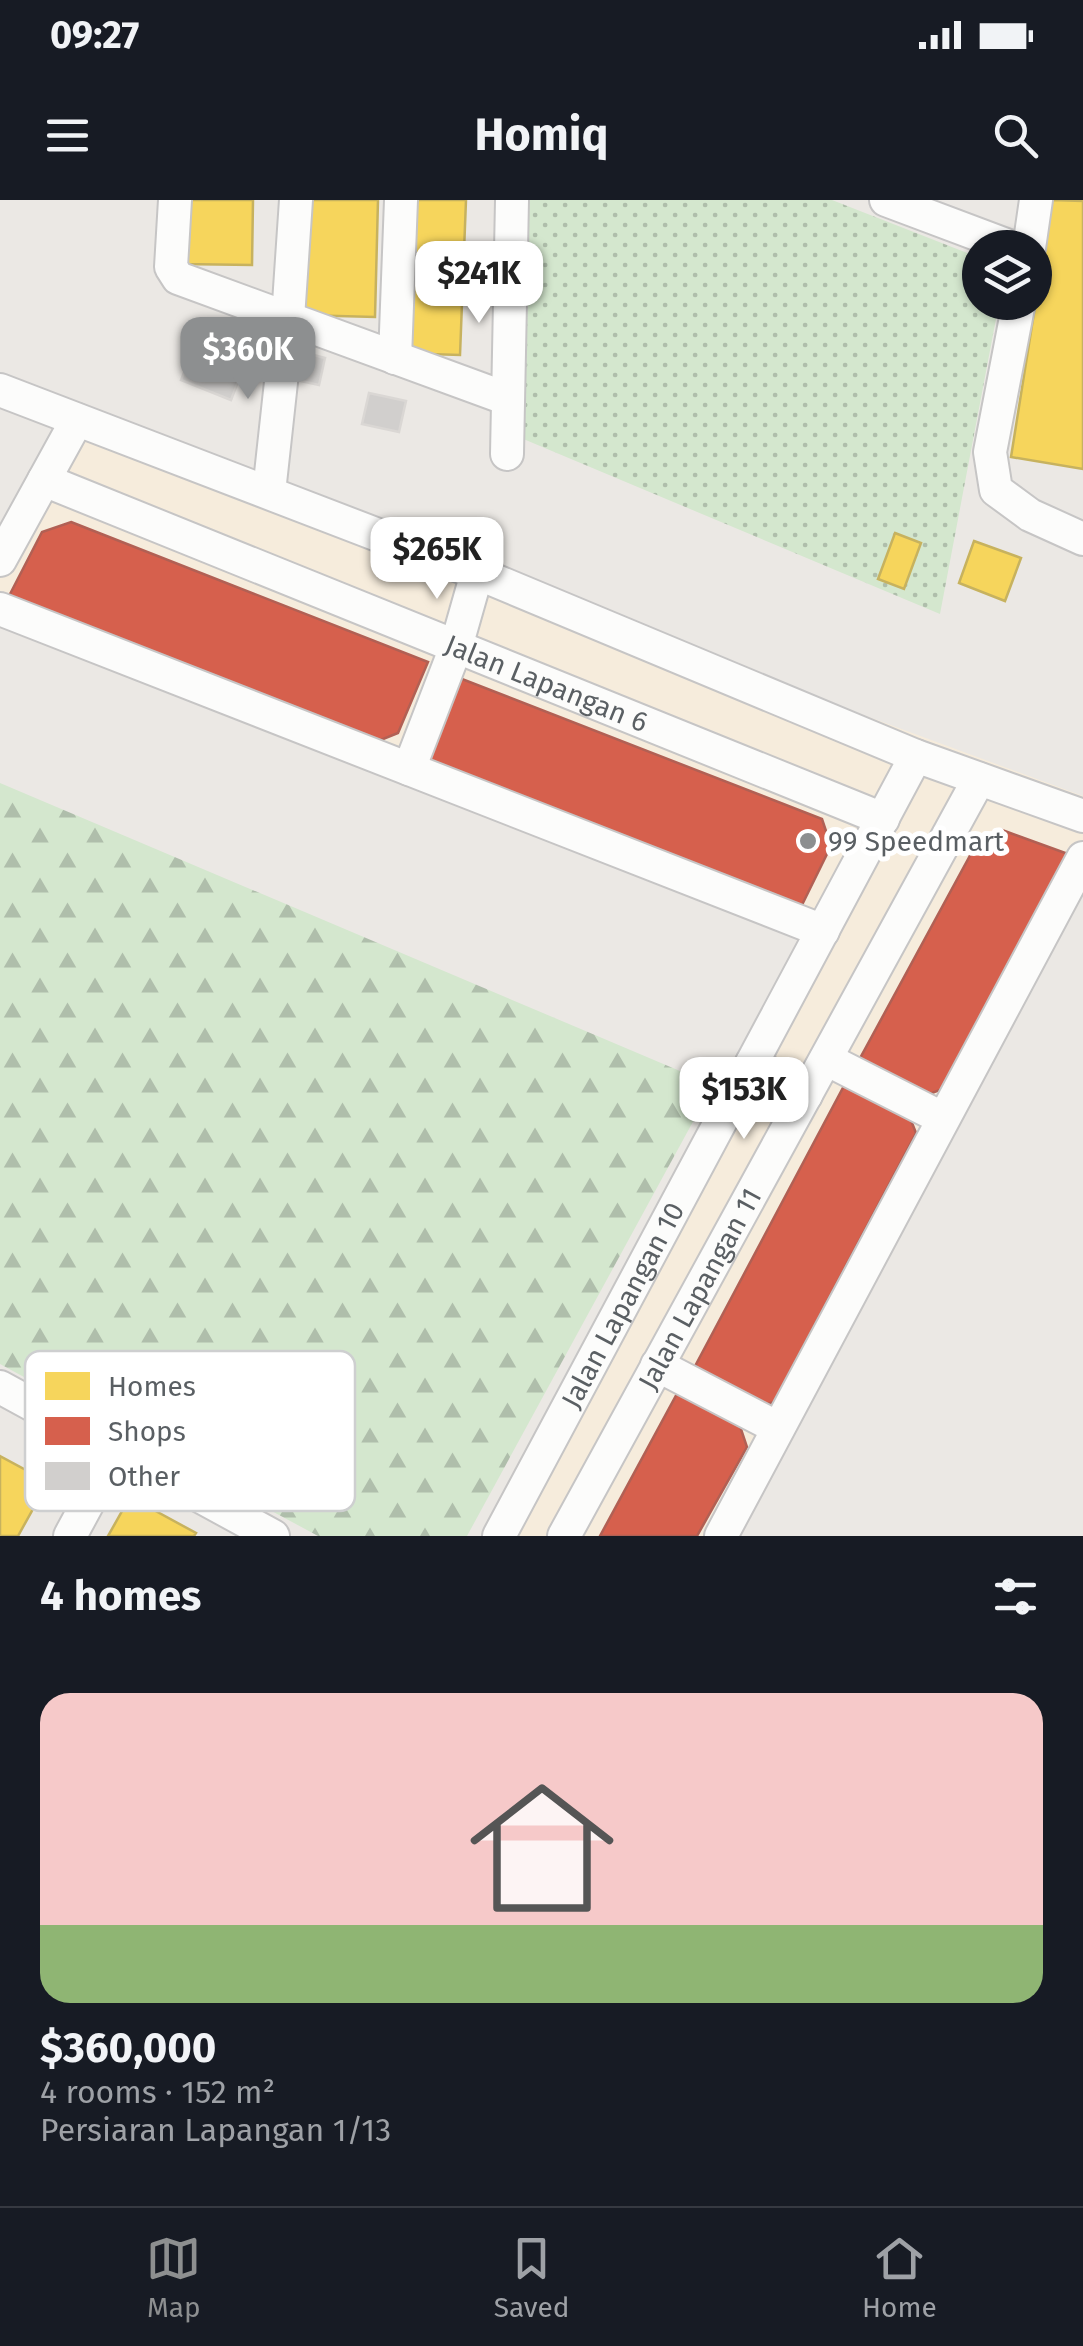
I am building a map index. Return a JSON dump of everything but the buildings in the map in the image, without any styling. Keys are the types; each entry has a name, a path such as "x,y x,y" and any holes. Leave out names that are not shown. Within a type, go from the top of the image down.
{"street":[{"path":"174,200 171,267 178,278 508,399"},
{"path":"269,492 296,200"},
{"path":"395,358 401,200"},
{"path":"507,454 512,200"},
{"path":"886,200 966,230"},
{"path":"1032,230 1036,200"},
{"path":"1016,320 990,452 996,490 1030,514 1083,539"},
{"path":"0,390 477,573 916,756 1083,816"},
{"path":"0,560 77,420"},
{"name":"Jalan Lapangan 6","path":"44,480 884,819"},
{"path":"409,769 456,647 477,573"},
{"path":"0,609 823,931"},
{"name":"Jalan Lapangan 10","path":"500,1536 916,756"},
{"name":"Jalan Lapangan 11","path":"564,1536 980,779"},
{"path":"721,1536 1083,858"},
{"path":"826,1059 942,1118"},
{"path":"752,1063 806,1094"},
{"path":"658,1365 778,1428"},
{"path":"2,1394 25,1405"},
{"path":"70,1536 83,1511"},
{"path":"225,1525 273,1536"}],"shaded area":[{"path":"75,424 1083,796 1083,862 723,1536 500,1536 821,932 0,609 0,573"}],"green space":[{"path":"524,200 832,200 962,251 962,320 996,320 940,614 521,438"},
{"path":"0,783 713,1085 467,1536 318,1536 272,1511 355,1511 355,1351 25,1351 25,1378 0,1364"}],"place":[{"name":"99 Speedmart","path":"808,841"}]}
